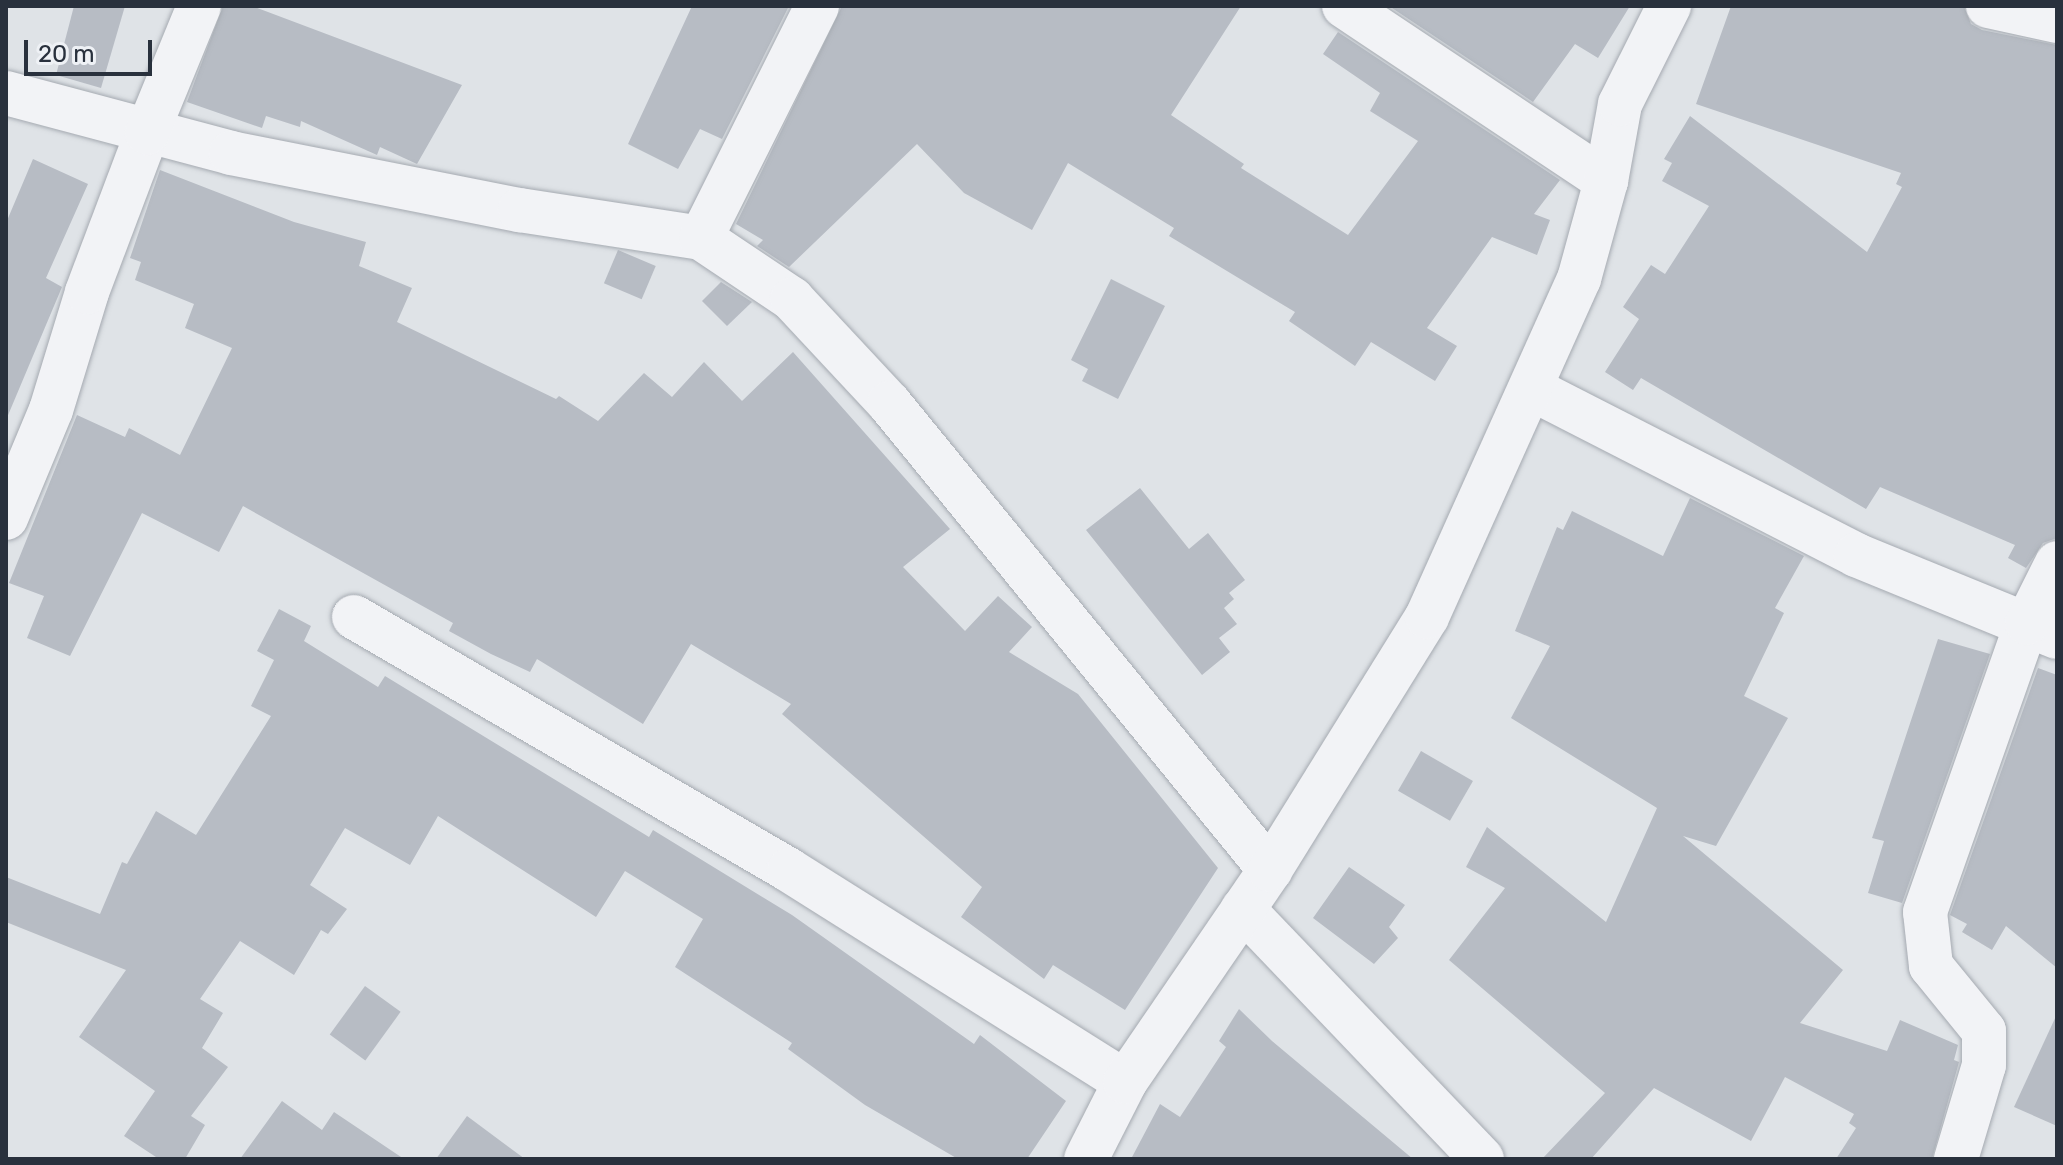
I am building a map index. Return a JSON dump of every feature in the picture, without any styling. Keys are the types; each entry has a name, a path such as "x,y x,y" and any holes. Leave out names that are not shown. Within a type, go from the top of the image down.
{"street":[{"path":"6,518 51,410 87,292 199,6"},
{"path":"701,238 817,6"},
{"path":"1344,6 1606,181"},
{"path":"1086,1159 1125,1082 1270,870 1427,617 1534,390 1579,279 1606,181 1620,104 1669,6"},
{"path":"1988,6 2057,21"},
{"path":"6,93 147,133 520,210 701,238 792,299 889,403 1270,870"},
{"path":"1534,390 1856,555 2042,630"},
{"path":"1956,1159 1984,1065 1984,1031 1931,966 1925,912 2042,630 2057,563"},
{"path":"354,617 789,870 1125,1082"},
{"path":"1243,909 1482,1159"}],"building":[{"path":"74,6 125,6 101,88 56,75"},
{"path":"223,6 252,6 462,85 417,164 380,147 377,155 301,121 300,127 266,116 262,128 187,102"},
{"path":"692,6 789,6 722,139 700,129 678,169 628,144"},
{"path":"842,6 1241,6 1171,115 1244,164 1241,168 1348,235 1418,141 1370,111 1380,93 1323,54 1338,32 1560,180 1534,214 1550,220 1537,255 1492,237 1427,328 1457,346 1435,381 1371,342 1355,366 1289,321 1295,312 1169,236 1174,228 1068,163 1032,230 964,193 917,144 789,267 757,246 763,240 736,224"},
{"path":"1389,6 1630,6 1598,58 1575,44 1533,102"},
{"path":"1731,6 1964,6 1971,24 1982,30 2057,45 2057,538 2043,543 2026,568 2008,558 2015,545 1880,487 1866,509 1641,378 1633,390 1605,372 1639,319 1623,307 1651,265 1665,274 1709,206 1662,181 1672,163 1664,159 1690,116 1867,252 1902,187 1896,184 1901,173 1696,104"},
{"path":"33,159 88,184 46,278 62,287 6,420 6,223"},
{"path":"160,170 294,222 366,242 359,266 412,288 397,322 556,399 559,396 598,421 644,373 672,397 704,362 742,401 793,352 950,529 903,567 965,631 998,596 1032,627 1009,652 1078,694 1218,868 1125,1010 1053,965 1044,979 961,917 982,887 782,714 791,704 691,644 643,724 537,659 530,672 491,654 449,631 453,623 243,506 219,552 142,513 70,656 27,638 44,596 9,583 77,415 125,437 129,428 180,455 232,348 185,328 194,304 135,280 141,262 130,258"},
{"path":"618,250 656,266 642,299 604,283"},
{"path":"1111,279 1165,306 1118,399 1082,381 1088,369 1071,360"},
{"path":"721,282 752,302 727,326 702,301"},
{"path":"1140,488 1189,549 1208,533 1245,580 1229,593 1234,599 1224,608 1237,624 1219,638 1230,652 1202,675 1086,530"},
{"path":"1690,498 1804,556 1775,608 1784,613 1744,696 1788,718 1716,846 1683,836 1843,970 1800,1023 1887,1051 1900,1020 1958,1045 1954,1060 1959,1062 1932,1159 1836,1159 1856,1128 1849,1123 1854,1114 1785,1077 1751,1141 1654,1088 1591,1159 1542,1159 1605,1093 1449,960 1505,888 1466,867 1487,827 1606,922 1657,808 1511,718 1550,646 1515,631 1557,527 1563,530 1572,511 1663,556"},
{"path":"279,609 311,626 304,641 378,687 385,676 649,837 653,830 792,915 974,1044 980,1035 1066,1101 1027,1159 958,1159 865,1105 788,1049 792,1043 675,967 703,919 625,871 596,917 438,816 410,865 345,828 310,885 347,909 328,934 321,930 294,975 240,941 200,999 223,1013 202,1048 228,1067 191,1116 205,1125 185,1159 159,1159 124,1136 155,1091 79,1037 126,970 6,922 6,877 100,914 122,862 127,864 156,811 196,835 271,716 251,706 274,660 257,651"},
{"path":"1938,639 1990,654 1902,903 1868,893 1884,841 1872,838"},
{"path":"2038,668 2057,675 2057,968 2006,926 1992,950 1962,932 1967,924 1950,915"},
{"path":"1421,751 1473,781 1450,821 1398,791"},
{"path":"1349,867 1405,905 1389,927 1398,938 1374,964 1313,918"},
{"path":"365,986 401,1012 365,1060 330,1035"},
{"path":"1239,1009 1272,1041 1413,1159 1131,1159 1160,1104 1180,1117 1226,1047 1219,1041"},
{"path":"2057,1014 2057,1126 2014,1107"},
{"path":"282,1101 322,1130 334,1112 404,1159 240,1159"},
{"path":"467,1116 525,1159 436,1159"}]}
